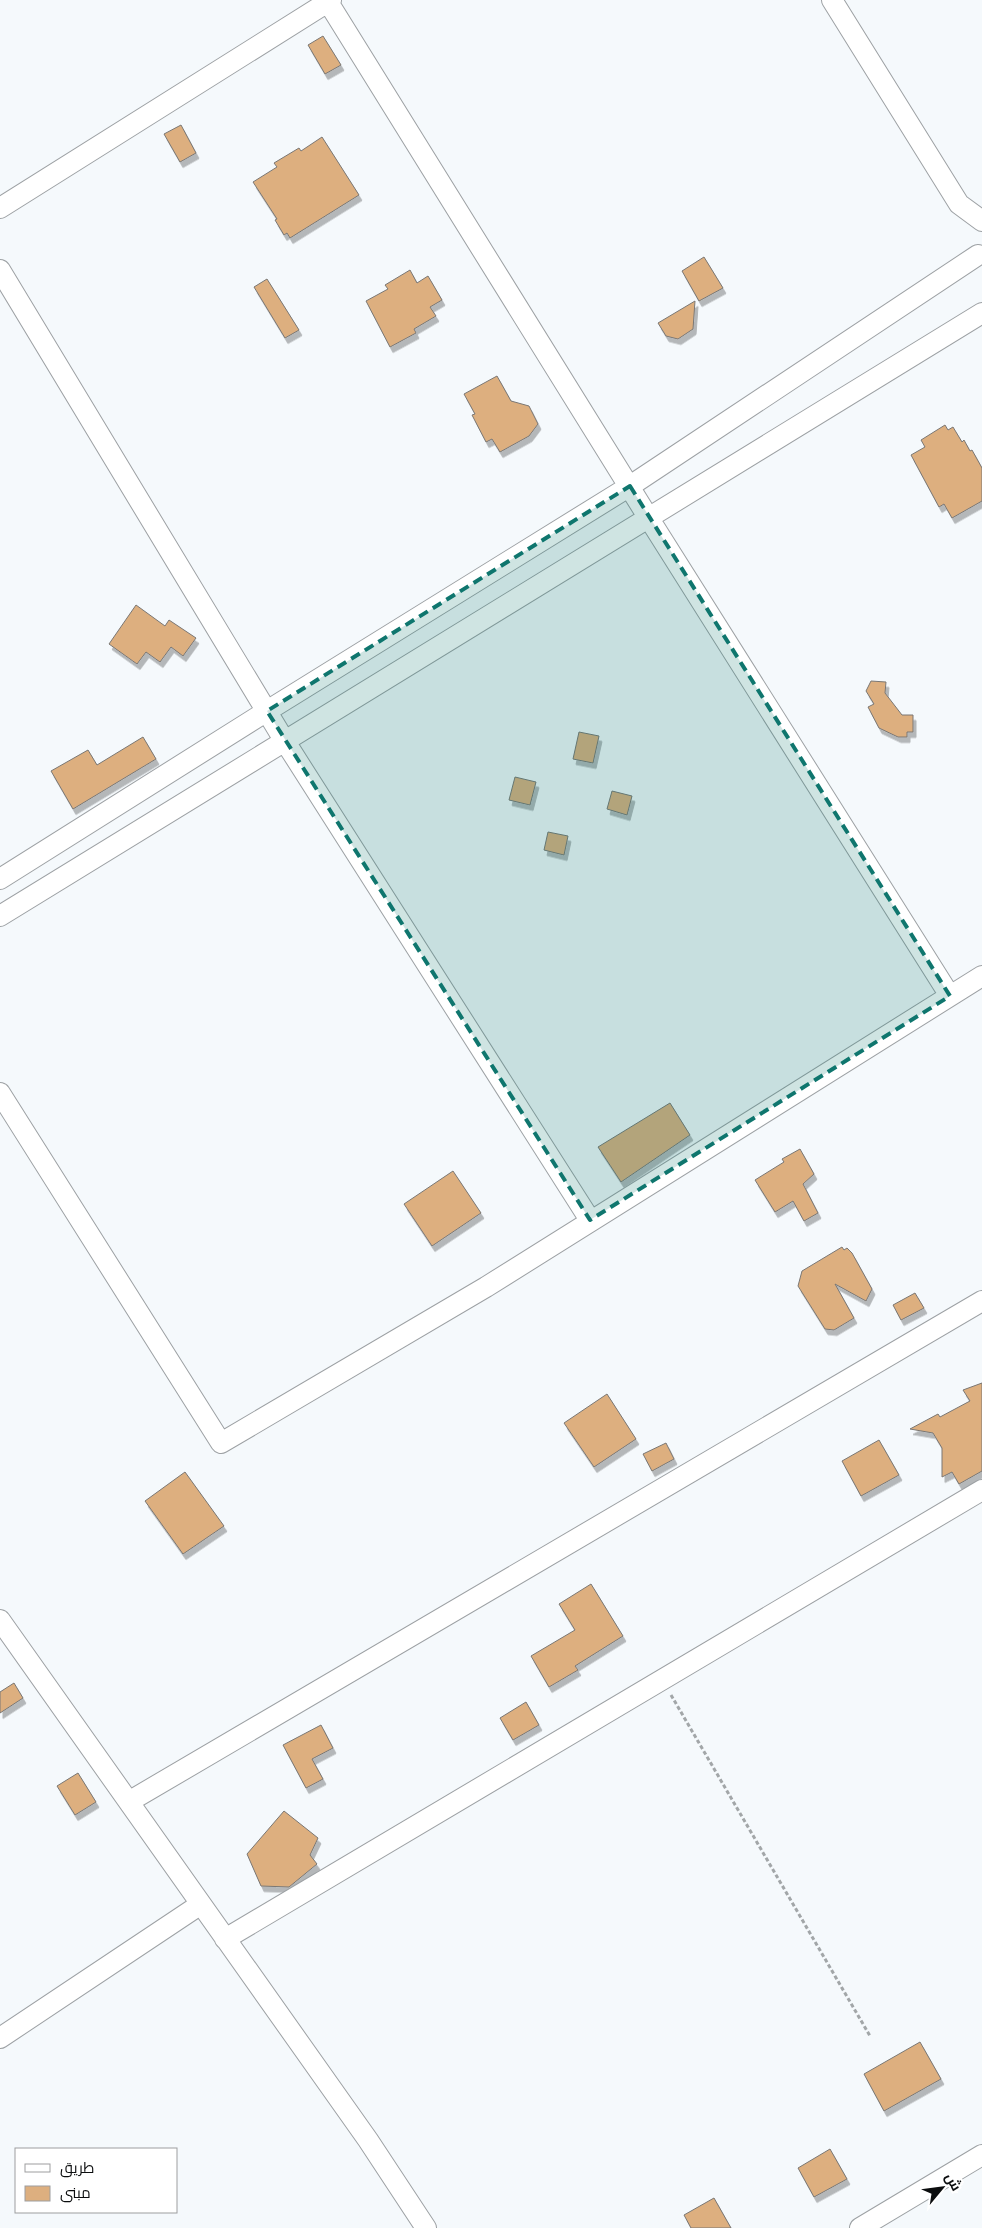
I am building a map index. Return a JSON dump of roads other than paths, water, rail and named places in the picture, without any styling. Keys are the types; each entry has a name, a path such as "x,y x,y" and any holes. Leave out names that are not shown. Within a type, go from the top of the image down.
{"street":[{"path":"832,0 959,204 982,221"},
{"path":"0,208 330,1 648,517 950,996"},
{"path":"0,879 630,486 981,256"},
{"path":"0,270 284,740 590,1220"},
{"path":"0,916 982,313"},
{"path":"0,1093 221,1444 486,1287 590,1220 982,976"},
{"path":"130,1801 982,1301"},
{"path":"225,1939 982,1490"},
{"path":"0,1620 130,1801 225,1939 368,2140 426,2228"},
{"path":"0,2038 201,1904"},
{"path":"860,2228 982,2156"}]}
